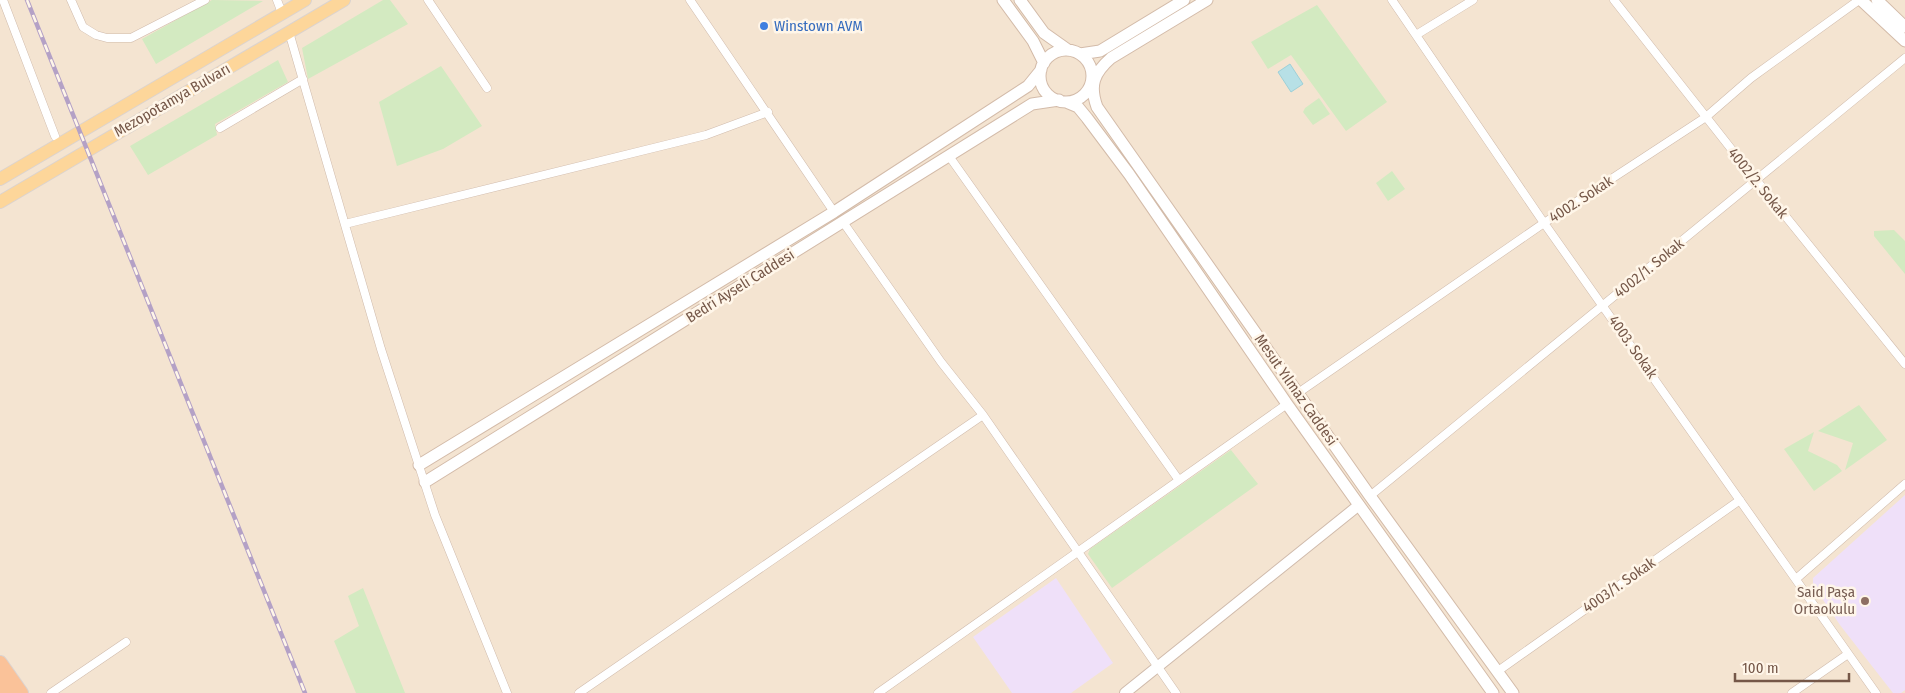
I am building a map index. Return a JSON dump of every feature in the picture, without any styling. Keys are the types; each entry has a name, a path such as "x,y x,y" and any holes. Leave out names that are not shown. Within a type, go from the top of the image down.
{"highway":[{"path":"0,663 21,693"},
{"path":"0,680 8,693"}],"main road":[{"name":"Mezopotamya Bulvarı","path":"0,179 304,0"},
{"name":"Mezopotamya Bulvarı","path":"0,202 344,0"},
{"path":"1003,0 1034,41 1042,67 1040,78 1046,92 1063,101 1081,97 1099,68 1111,58 1207,0"},
{"path":"1020,0 1044,33 1068,50 1080,54 1100,52 1184,0"},
{"path":"1860,0 1905,41"},
{"path":"1877,0 1905,27"},
{"path":"1042,67 1055,53 1068,50"},
{"path":"1080,54 1089,63 1092,81"},
{"name":"Bedri Ayseli Caddesi","path":"419,465 834,212 1028,86 1042,67"},
{"name":"Mesut Yılmaz Caddesi","path":"1092,81 1097,107 1370,496 1514,693"},
{"name":"Bedri Ayseli Caddesi","path":"424,482 1032,104 1063,101"},
{"name":"Mesut Yılmaz Caddesi","path":"1063,101 1078,107 1129,174 1287,404 1493,693"}],"street":[{"path":"2,0 55,136"},
{"path":"71,0 83,27 96,35 108,38 131,38 205,0"},
{"path":"277,0 282,13"},
{"path":"428,0 487,88"},
{"path":"690,0 768,112 834,212"},
{"name":"4003. Sokak","path":"1392,0 1544,222 1876,693"},
{"path":"1416,35 1473,0"},
{"name":"4002/2. Sokak","path":"1614,0 1905,364"},
{"name":"4002. Sokak","path":"1298,392 1544,222 1706,117 1751,78 1860,0"},
{"path":"289,32 380,349 435,515 507,693"},
{"name":"4002/1. Sokak","path":"1370,496 1905,58"},
{"path":"220,128 303,79"},
{"path":"345,224 706,134 768,112"},
{"path":"949,156 1178,479"},
{"path":"844,222 941,362 983,415 1176,693"},
{"path":"878,693 1076,551 1287,404"},
{"path":"579,693 983,415"},
{"path":"1796,579 1905,484"},
{"name":"4003/1. Sokak","path":"1498,671 1740,500"},
{"path":"1125,693 1359,505"},
{"path":"51,693 126,642"},
{"path":"1792,693 1848,654"}],"shaded area":[{"path":"0,0 1905,0 1905,693 0,693"},
{"name":"Said Paşa Ortaokulu","path":"1905,495 1905,690 1901,693 1893,693 1840,625 1813,585 1813,578"},
{"path":"1056,578 1113,663 1071,693 1012,693 973,637"}],"green space":[{"path":"212,0 263,1 156,64 142,39"},
{"path":"383,0 390,0 408,24 308,79 302,48"},
{"path":"1317,5 1387,102 1346,131 1291,55 1268,69 1251,42"},
{"path":"278,60 288,82 215,124 217,135 148,175 130,146"},
{"path":"441,66 482,126 443,149 397,166 379,102"},
{"path":"1319,98 1330,114 1313,125 1303,112 1305,108"},
{"path":"1392,171 1405,189 1388,201 1376,183"},
{"path":"1894,230 1905,241 1905,274 1874,236 1874,231"},
{"path":"1859,405 1887,440 1845,470 1853,443 1818,431"},
{"path":"1814,432 1808,451 1837,465 1842,471 1814,491 1784,449"},
{"path":"1231,450 1258,484 1112,588 1088,554 1090,549"},
{"path":"363,588 405,693 356,693 334,641 359,626 348,596"}],"water":[{"path":"1290,64 1303,84 1291,92 1278,72"}],"railway":[{"path":"27,0 305,693"}],"place":[{"name":"Winstown AVM","path":"764,26"},
{"name":"Said Paşa Ortaokulu","path":"1865,601"}]}
